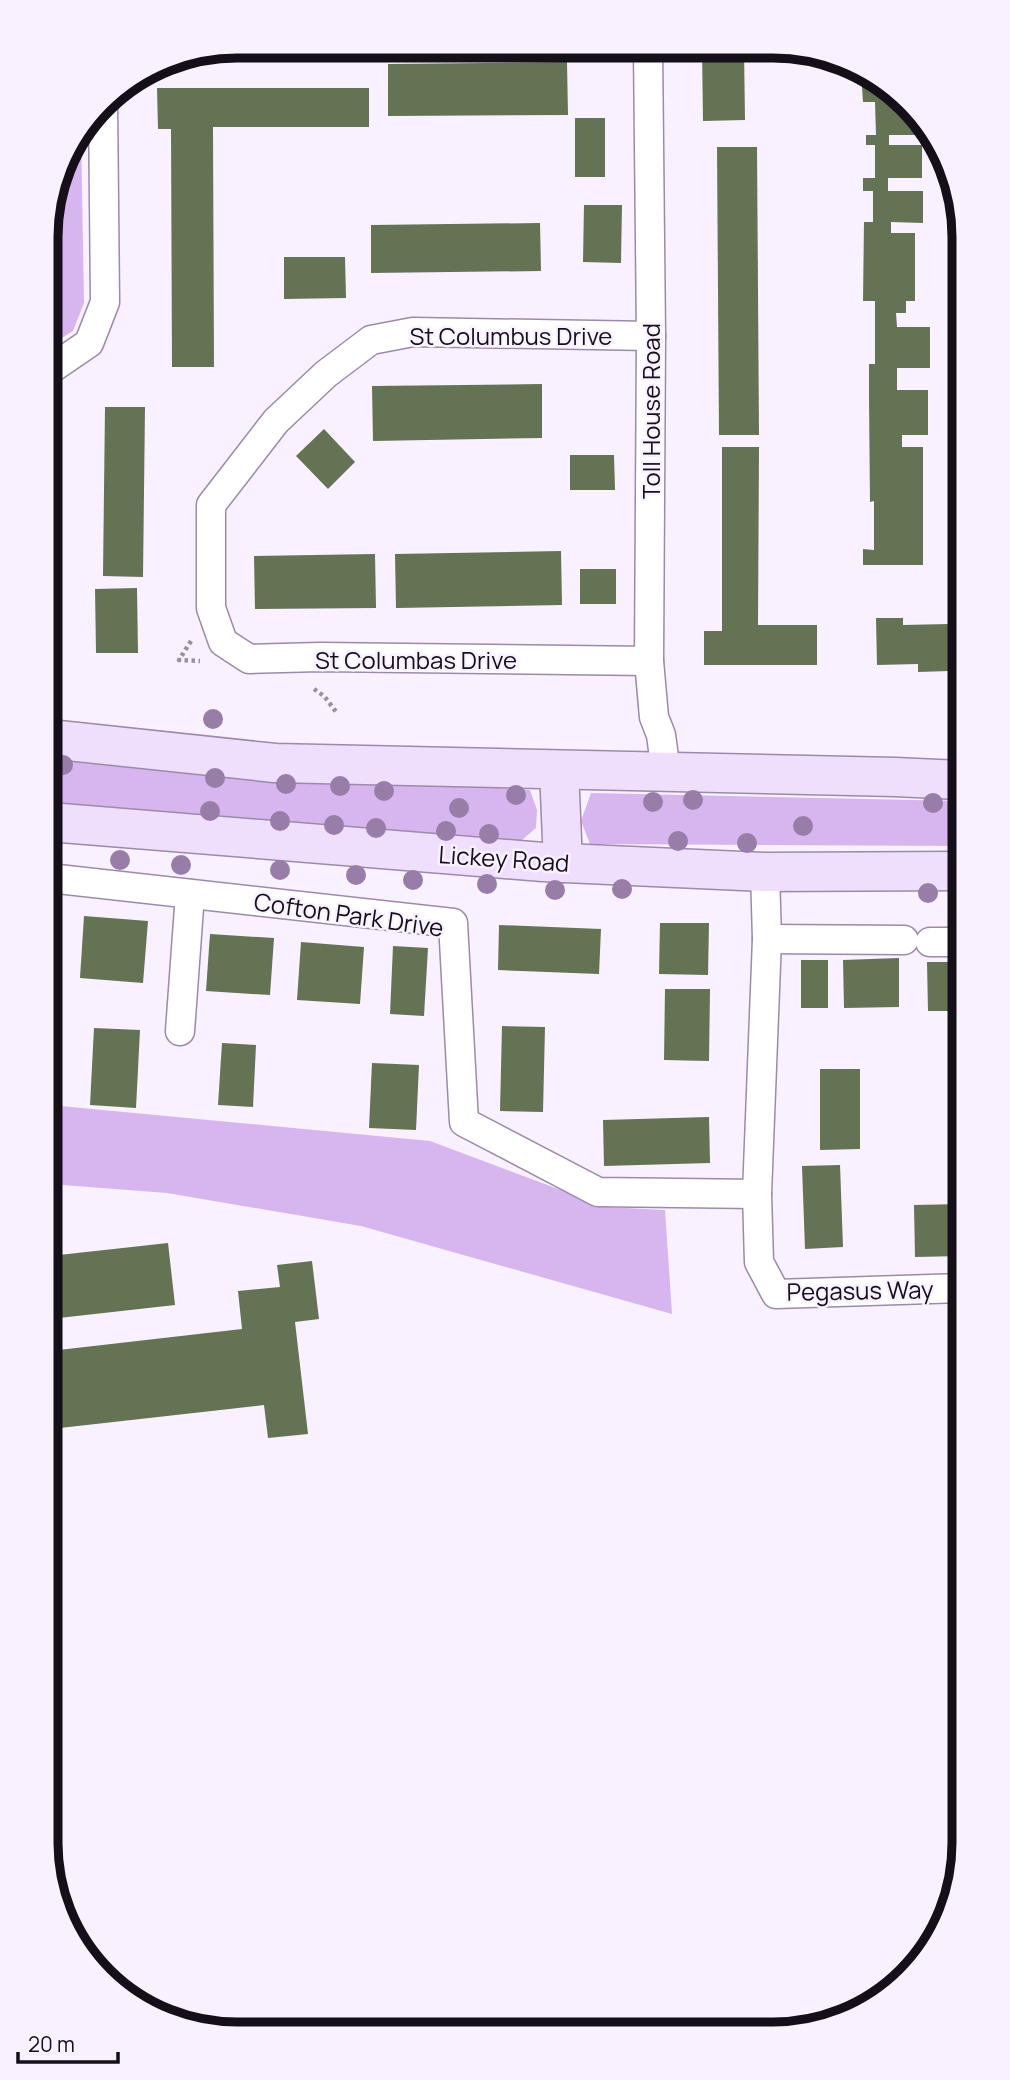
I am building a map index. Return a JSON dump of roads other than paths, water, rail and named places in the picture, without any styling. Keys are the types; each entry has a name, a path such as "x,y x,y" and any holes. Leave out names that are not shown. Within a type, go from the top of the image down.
{"main road":[{"path":"58,740 275,763 952,780"},
{"path":"559,771 563,863"},
{"name":"Lickey Road","path":"58,823 563,863 765,872 952,871"}],"street":[{"name":"Toll House Road","path":"648,58 651,336 649,661 654,717 661,735 666,772"},
{"path":"58,364 89,343 104,302 103,118"},
{"name":"St Columbus Drive","path":"211,608 211,505 276,421 326,373 371,340 413,331 651,336"},
{"name":"St Columbas Drive","path":"211,608 223,642 249,659 320,657 649,661"},
{"path":"757,1194 767,939 765,872"},
{"name":"Cofton Park Drive","path":"58,879 453,923 464,1122 597,1192 757,1194"},
{"path":"180,1031 190,894"},
{"path":"767,939 952,942"},
{"name":"Pegasus Way","path":"757,1194 759,1262 776,1294 952,1288"}]}
